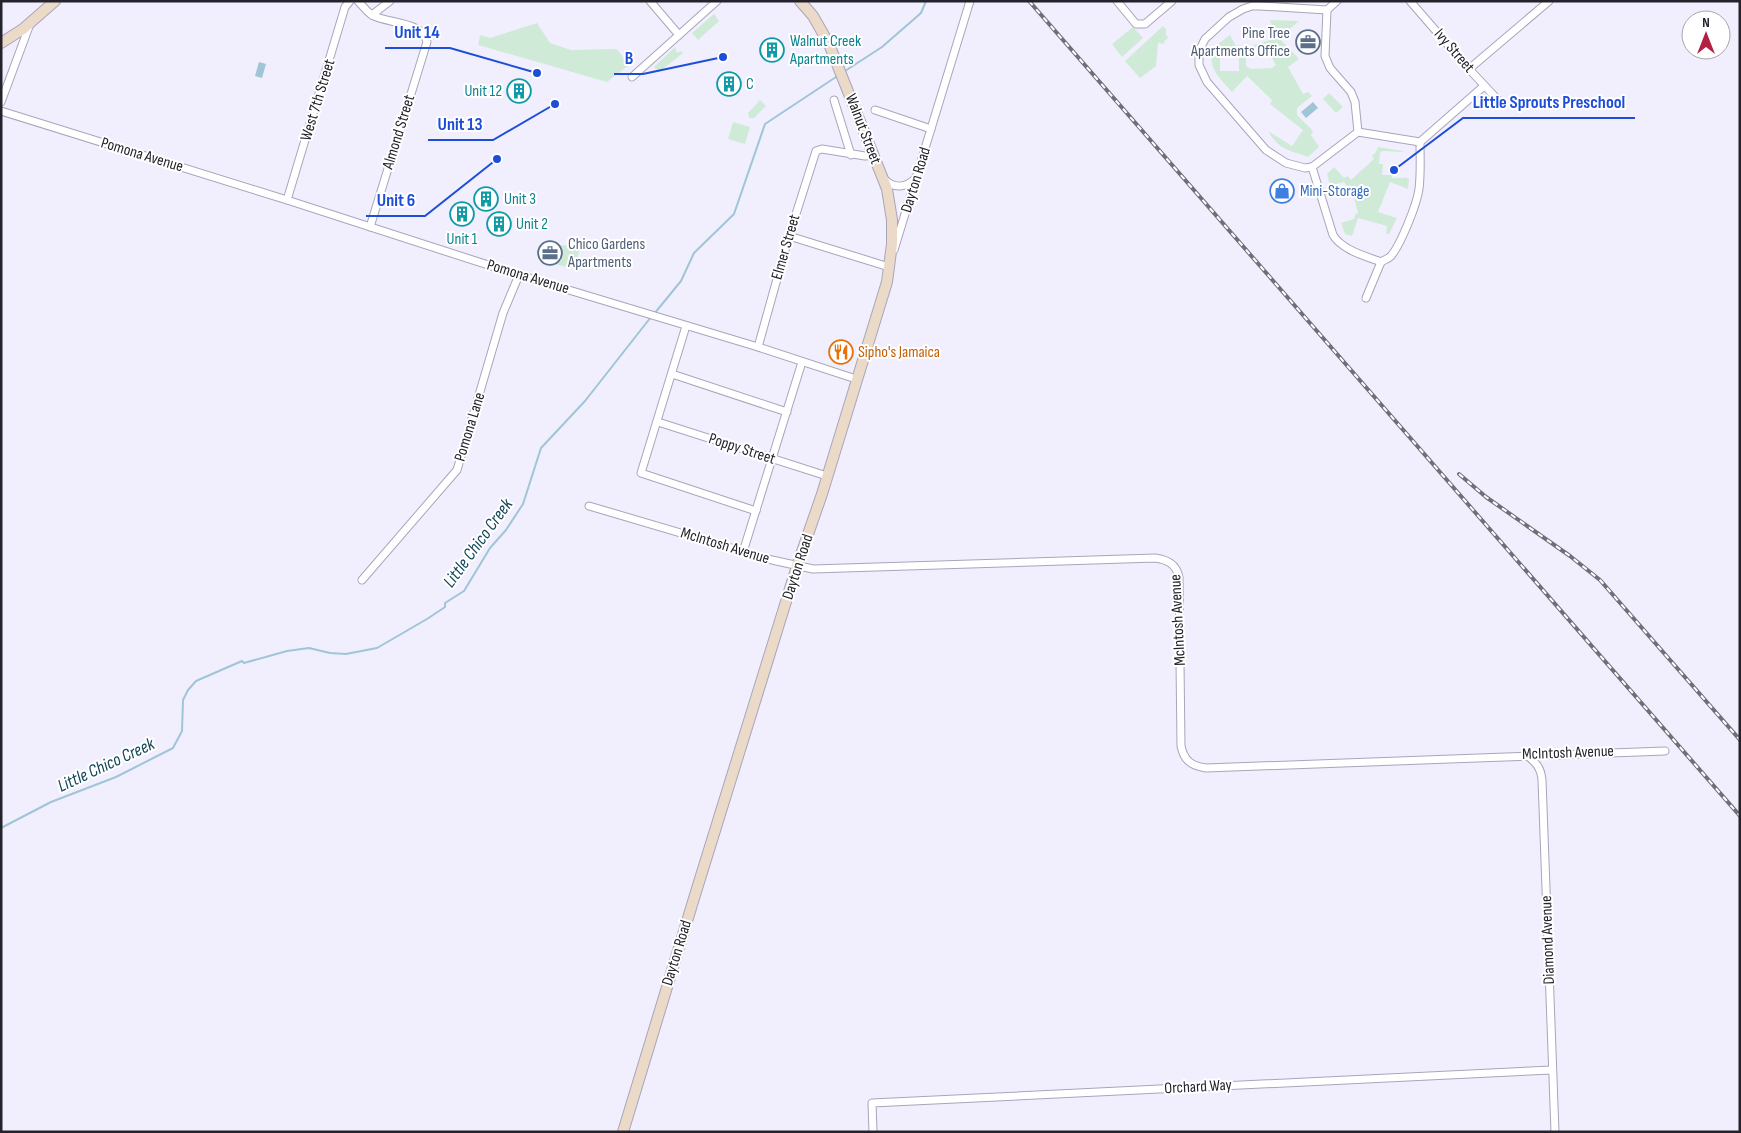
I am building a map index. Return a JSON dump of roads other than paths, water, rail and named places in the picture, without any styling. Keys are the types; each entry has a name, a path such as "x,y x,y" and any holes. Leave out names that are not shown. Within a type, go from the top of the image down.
{"street":[{"path":"1,43 32,21 55,1"},
{"name":"West 7th Street","path":"287,200 346,7 350,1"},
{"path":"358,1 372,15 390,1"},
{"path":"650,1 679,35"},
{"path":"632,77 717,1"},
{"name":"Walnut Street","path":"800,1 813,16 823,32 887,189 892,220 892,244 889,267"},
{"name":"Dayton Road","path":"623,1132 797,566 887,282 889,267 970,1"},
{"path":"1117,1 1136,24 1144,24 1172,1"},
{"path":"1336,1 1327,10 1325,56 1330,68 1351,92 1355,102 1358,132"},
{"name":"Ivy Street","path":"1410,1 1498,100"},
{"path":"1469,69 1549,1"},
{"path":"1327,10 1252,6 1229,17 1205,39 1198,56 1199,65 1207,82 1266,150 1286,163 1305,168 1312,167 1358,132 1420,142"},
{"name":"Almond Street","path":"370,227 426,48 426,36 418,29 372,15"},
{"path":"1,102 32,21"},
{"path":"1366,298 1381,262 1390,257 1398,245 1414,208 1419,191 1420,142 1484,86"},
{"path":"834,100 851,155 874,155"},
{"path":"875,110 931,128"},
{"name":"Pomona Avenue","path":"1,111 520,275 758,346 856,379"},
{"name":"Elmer Street","path":"758,346 789,236 815,154 819,149 851,155"},
{"path":"1312,167 1336,240 1368,258 1381,262"},
{"path":"882,177 892,185 900,187 910,184 916,177"},
{"path":"789,236 889,267"},
{"name":"Pomona Lane","path":"362,580 457,470 504,313 520,275"},
{"path":"686,326 641,473 756,511"},
{"path":"743,552 802,362"},
{"path":"672,374 787,412"},
{"name":"Poppy Street","path":"658,422 826,476"},
{"name":"McIntosh Avenue","path":"589,506 743,552 797,566 827,570 1163,559 1174,566 1179,577 1180,735 1183,754 1186,760 1206,768 1665,750"},
{"name":"Diamond Avenue","path":"1526,755 1539,766 1542,772 1555,1132"},
{"name":"Orchard Way","path":"873,1132 872,1103 1552,1070"}],"water":[{"path":"259,62 266,64 262,78 255,76"},
{"path":"1313,102 1318,108 1306,118 1301,112"}],"waterway":[{"name":"Little Chico Creek","path":"845,71 882,47 921,13 926,1"},
{"name":"Little Chico Creek","path":"654,314 681,281 694,253 734,214 765,124 839,75"},
{"name":"Little Chico Creek","path":"1,828 51,802 116,777 173,748 182,731 183,700 188,690 196,681 242,661 244,663 287,651 309,648 330,653 346,654 377,648 445,607 445,603 464,591 490,548 506,530 523,504 541,448 585,401 651,317"}],"railway":[{"path":"1029,1 1740,816"},
{"path":"1459,474 1486,497 1570,556 1600,580 1740,740"}],"place":[{"name":"Pine Tree Apartments Office","path":"1308,42"},
{"name":"Walnut Creek Apartments","path":"772,50"},
{"name":"B","path":"723,57"},
{"name":"Unit 14","path":"537,73"},
{"name":"C","path":"729,84"},
{"name":"Unit 12","path":"519,91"},
{"name":"Unit 13","path":"555,104"},
{"name":"Unit 6","path":"497,159"},
{"name":"Little Sprouts Preschool","path":"1394,170"},
{"name":"Mini-Storage","path":"1282,191"},
{"name":"Unit 3","path":"486,199"},
{"name":"Unit 1","path":"462,214"},
{"name":"Unit 2","path":"499,224"},
{"name":"Chico Gardens Apartments","path":"550,253"},
{"name":"Sipho's Jamaica","path":"841,352"}]}
